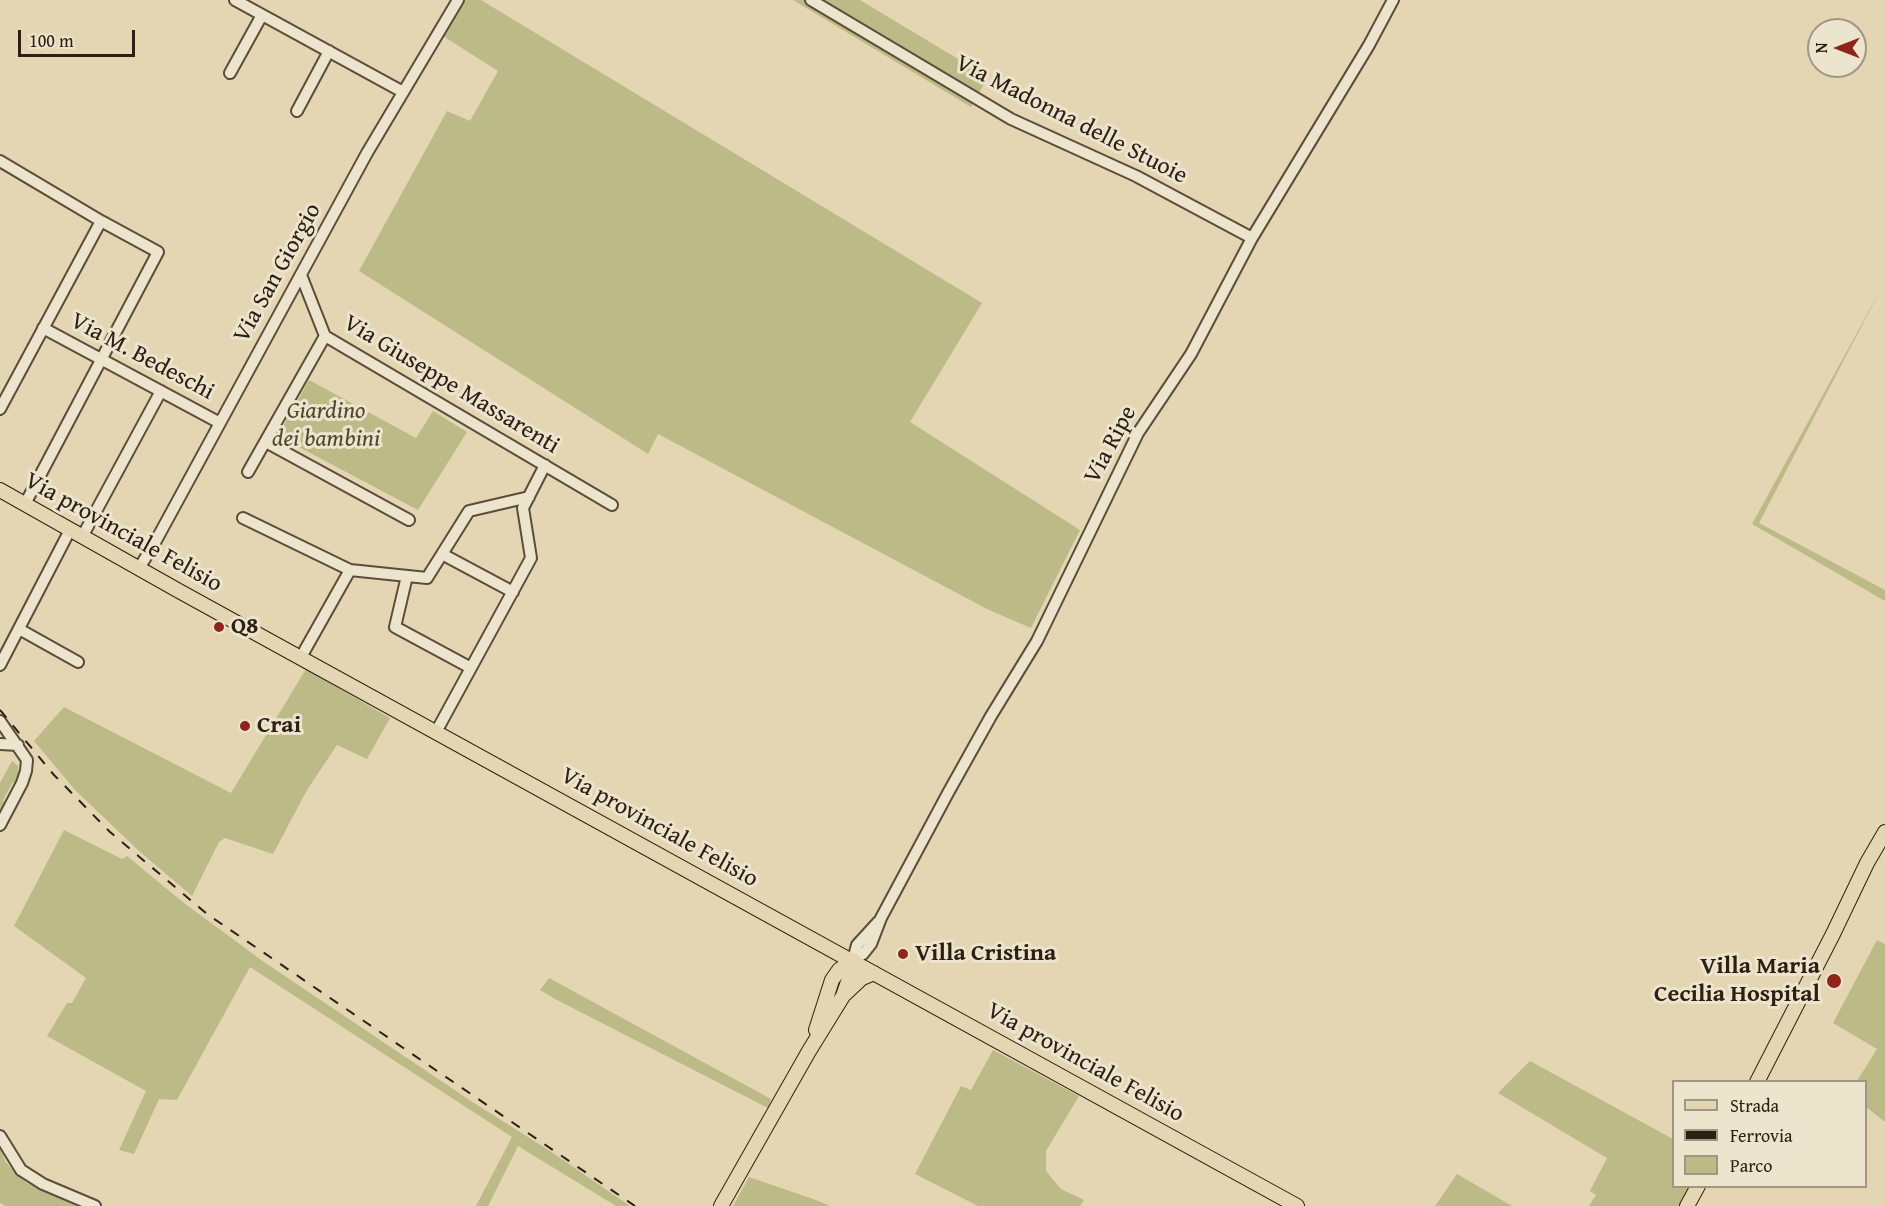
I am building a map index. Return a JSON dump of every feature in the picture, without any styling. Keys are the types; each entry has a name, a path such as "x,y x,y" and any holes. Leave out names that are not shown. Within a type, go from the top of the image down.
{"main road":[{"name":"Via provinciale Felisio","path":"0,490 1297,1206"},
{"path":"1758,1080 1867,863 1885,832"},
{"path":"798,930 824,950 830,960 832,980"},
{"path":"808,1051 832,980 838,970 853,960"},
{"path":"721,1206 808,1051 843,996 853,960"},
{"path":"843,996 862,978 874,973"},
{"path":"1687,1206 1697,1188"}],"street":[{"path":"235,0 403,92"},
{"name":"Via San Giorgio","path":"139,568 146,560 403,92 458,0"},
{"name":"Via Madonna delle Stuoie","path":"811,0 1011,119 1136,176 1252,237"},
{"name":"Via Ripe","path":"853,960 863,954 871,944 881,918 991,716 1037,641 1138,433 1191,354 1252,237 1369,45 1393,0"},
{"path":"230,73 262,15"},
{"path":"297,111 329,51"},
{"path":"0,162 158,252 25,504"},
{"path":"0,409 101,220"},
{"name":"Via Giuseppe Massarenti","path":"301,275 325,336 612,505"},
{"name":"Via M. Bedeschi","path":"44,328 220,423"},
{"path":"248,472 325,336"},
{"path":"0,665 161,390"},
{"path":"266,442 409,520"},
{"path":"436,732 531,558 523,508 545,465"},
{"path":"243,518 350,570 427,578 469,511 529,497"},
{"path":"442,554 513,592"},
{"path":"301,657 350,570"},
{"path":"407,576 395,627 471,668"},
{"path":"19,629 78,662"},
{"path":"0,721 27,760 26,771 0,825"},
{"path":"0,744 18,745"},
{"path":"0,1136 21,1170 43,1184 95,1206"}],"green space":[{"path":"463,0 481,0 982,303 910,422 1080,530 1031,628 987,609 658,434 648,454 359,271 447,111 470,121 498,71 443,36"},
{"path":"793,0 860,0 988,77 971,107"},
{"path":"1881,289 1759,523 1885,590 1885,601 1752,524"},
{"name":"Giardino dei bambini","path":"309,380 416,438 433,411 467,432 418,510 278,436"},
{"path":"306,669 390,718 367,759 337,745 307,790 273,854 225,838 219,842 192,896 139,851 75,790 34,741 64,707 231,793"},
{"path":"12,761 18,766 19,777 16,783 13,782 3,800 6,803 0,815 0,783"},
{"path":"64,830 122,859 127,856 184,903 264,962 630,1206 616,1206 518,1146 488,1206 476,1206 512,1137 250,967 177,1100 159,1099 134,1154 119,1150 146,1091 47,1036 67,1003 72,1003 86,978 14,926"},
{"path":"1877,940 1885,944 1885,1122 1867,1108 1867,1080 1858,1080 1877,1049 1833,1023"},
{"path":"549,978 771,1099 768,1108 540,990"},
{"path":"993,1050 1079,1096 1046,1151 1046,1171 1061,1189 1084,1200 1080,1206 978,1206 915,1174 961,1086 971,1090"},
{"path":"1530,1061 1672,1138 1672,1188 1702,1188 1692,1206 1589,1206 1596,1195 1590,1191 1607,1158 1498,1093"},
{"path":"0,1145 5,1161 27,1183 77,1206 6,1206 0,1203"},
{"path":"1457,1174 1512,1206 1435,1206"},
{"path":"749,1177 816,1200 830,1206 733,1206"}],"railway":[{"path":"0,710 54,775 110,832 207,914 635,1206"}],"place":[{"name":"Q8","path":"219,627"},
{"name":"Crai","path":"245,726"},
{"name":"Villa Cristina","path":"903,954"},
{"name":"Villa Maria Cecilia Hospital","path":"1834,981"}]}
